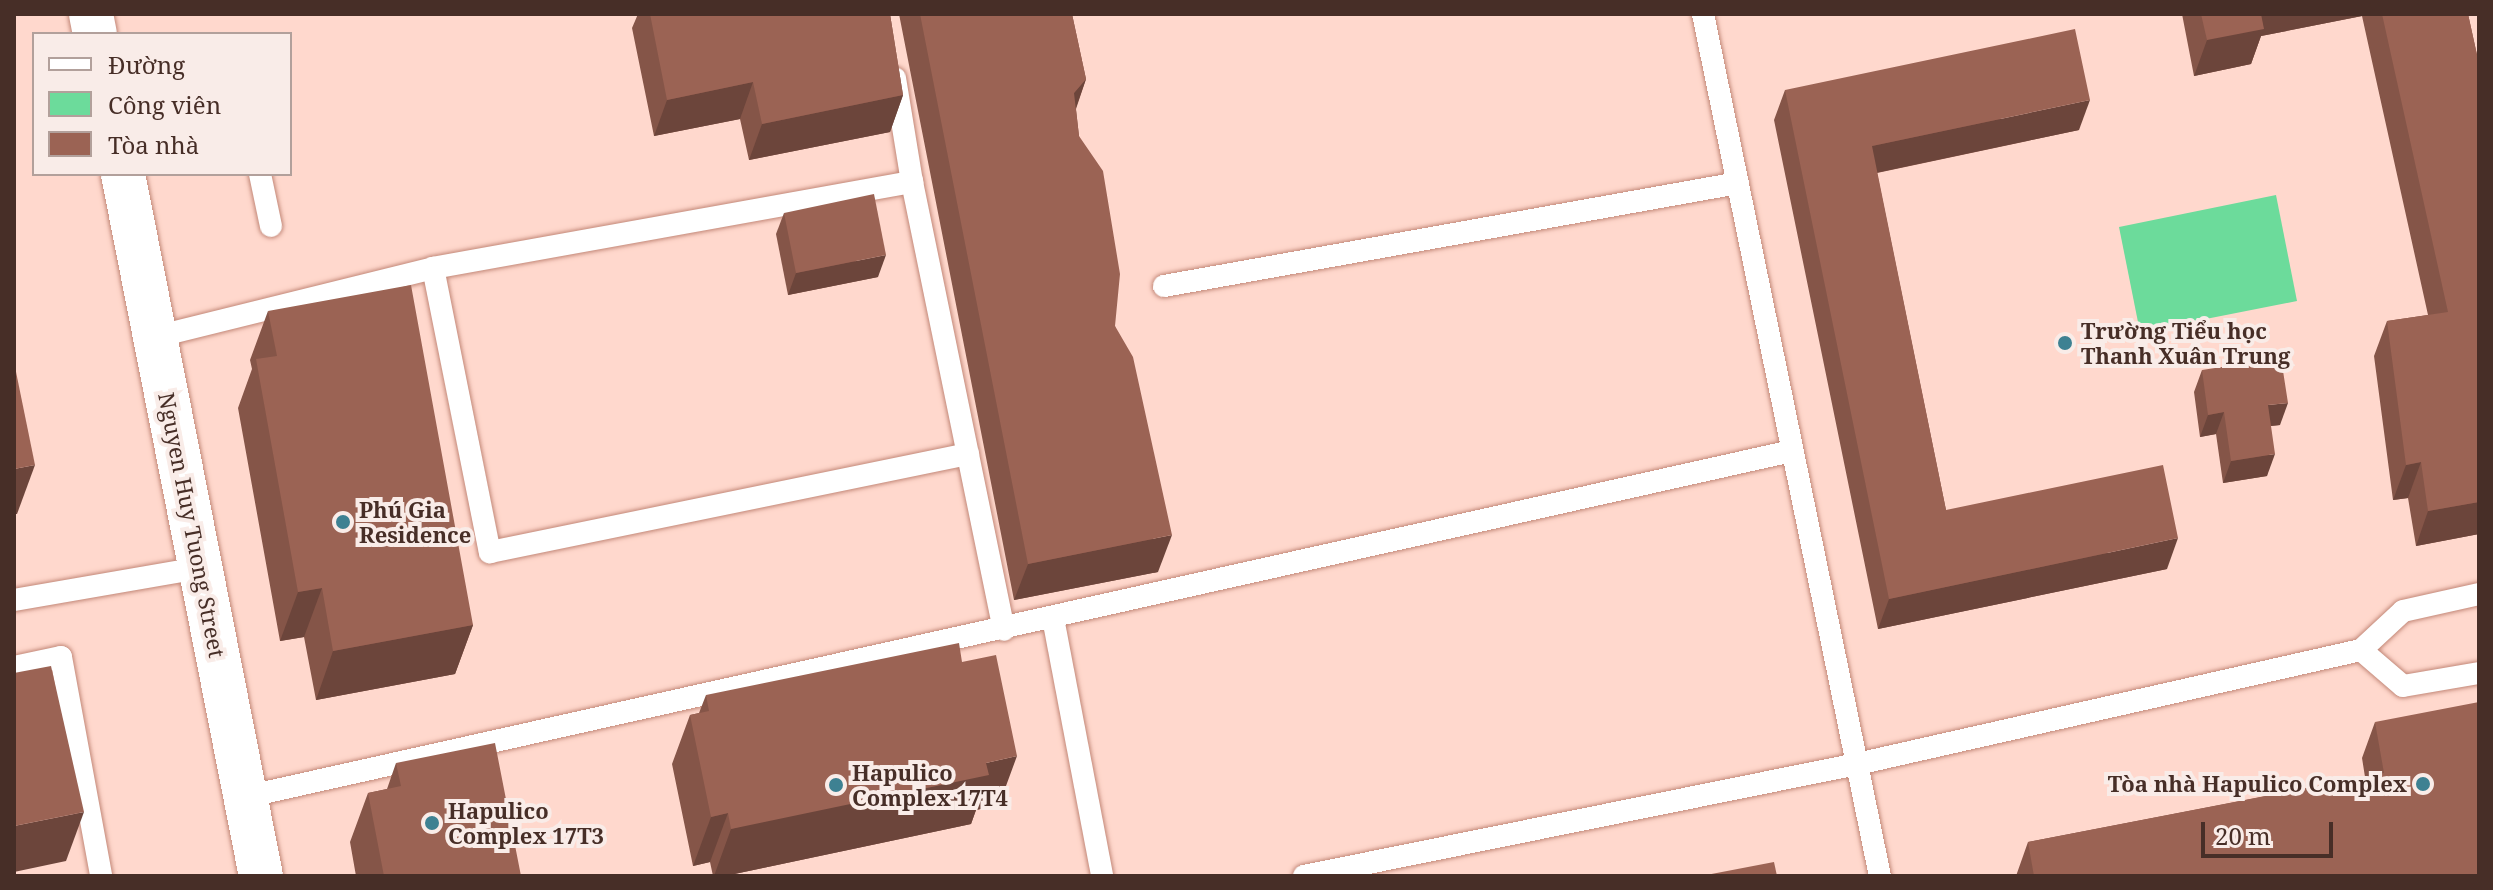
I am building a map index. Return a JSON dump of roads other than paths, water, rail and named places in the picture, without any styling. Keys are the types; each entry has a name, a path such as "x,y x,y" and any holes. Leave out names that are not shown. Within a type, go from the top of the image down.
{"street":[{"name":"Nguyen Huy Tuong Street","path":"123,176 261,876"}],"lane":[{"path":"1703,14 1880,876"},
{"path":"892,60 912,182 1004,630"},
{"path":"260,176 271,226"},
{"path":"155,337 433,268 912,182"},
{"path":"1164,286 1738,183"},
{"path":"433,268 490,552 968,454"},
{"path":"245,797 1004,630 1792,451"},
{"path":"14,600 200,568"},
{"path":"1304,876 1857,764 2361,650 2403,611 2479,594"},
{"path":"1053,618 1102,876"},
{"path":"2361,650 2403,686 2479,673"},
{"path":"14,667 61,657 101,876"}],"place":[{"name":"Trường Tiểu học Thanh Xuân Trung","path":"2065,343"},
{"name":"Phú Gia Residence","path":"343,522"},
{"name":"Tòa nhà Hapulico Complex","path":"2423,784"},
{"name":"Hapulico Complex 17T4","path":"836,785"},
{"name":"Hapulico Complex 17T3","path":"432,823"}]}
